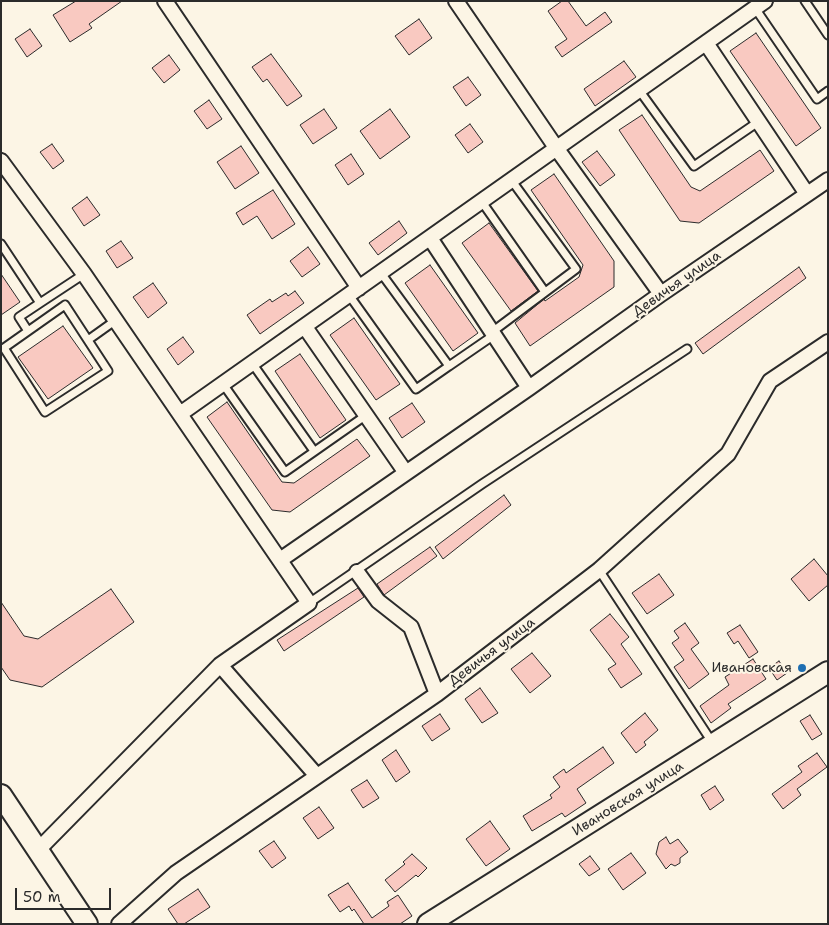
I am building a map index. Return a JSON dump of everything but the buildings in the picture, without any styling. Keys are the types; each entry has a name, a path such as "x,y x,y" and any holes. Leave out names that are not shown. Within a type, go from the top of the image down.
{"main road":[{"name":"Ивановская улица","path":"428,924 828,672"},
{"path":"1,795 39,849 87,924"}],"street":[{"path":"165,1 354,292"},
{"path":"456,1 557,149 661,294"},
{"path":"180,414 760,5"},
{"path":"706,43 807,194"},
{"path":"1,160 84,274 310,603 220,665 39,849"},
{"name":"Девичья улица","path":"280,560 828,180"},
{"path":"430,238 529,388"},
{"path":"305,327 406,474"},
{"name":"Девичья улица","path":"119,924 176,873 437,694 599,570 728,454 770,381 828,342"},
{"path":"357,572 378,601 411,627 437,694"},
{"path":"220,665 317,776"}],"lane":[{"path":"805,1 828,35"},
{"path":"760,5 817,99 828,91"},
{"path":"640,90 694,166 758,122"},
{"path":"354,292 416,389 449,366 576,269 512,181"},
{"path":"482,202 545,292"},
{"path":"1,244 40,303"},
{"path":"381,273 449,366"},
{"path":"28,331 19,317 84,274"},
{"path":"65,306 108,371 45,412 4,348 28,331 65,306"},
{"path":"88,340 116,320"},
{"path":"310,603 482,484 687,349"},
{"path":"252,364 314,452"},
{"path":"223,384 285,472 365,416"},
{"path":"599,570 714,745"}],"place":[{"name":"Ивановская","path":"802,668"}]}
